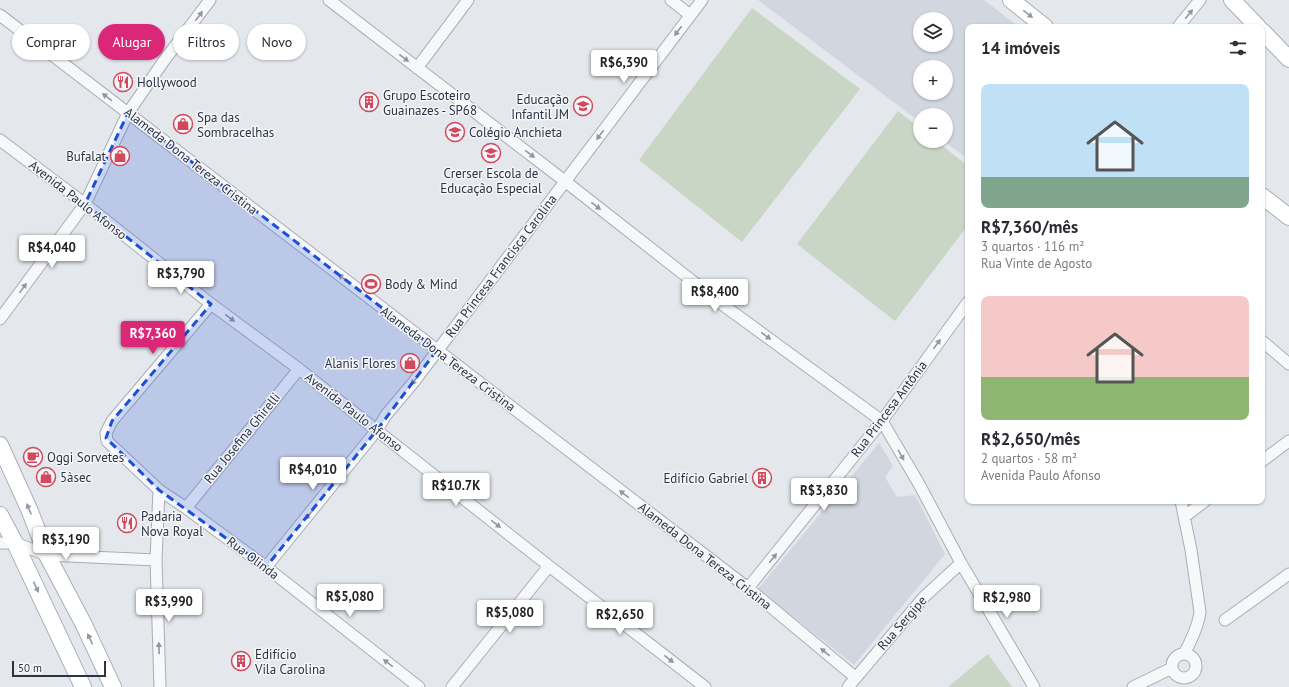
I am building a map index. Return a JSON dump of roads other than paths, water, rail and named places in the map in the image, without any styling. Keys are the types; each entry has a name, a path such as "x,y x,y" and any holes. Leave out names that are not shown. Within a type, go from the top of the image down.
{"main road":[{"path":"1011,0 1041,24"},
{"path":"1232,0 1255,24"},
{"path":"1265,34 1289,58"},
{"path":"1265,198 1289,217"},
{"path":"0,445 47,555 84,625 113,687"},
{"path":"0,515 8,543 83,687"}],"street":[{"path":"0,319 85,204 128,113 210,0"},
{"path":"329,0 723,305 882,421 919,484 961,563 1034,687"},
{"path":"417,68 468,0"},
{"path":"671,0 690,15"},
{"name":"Rua Princesa Francisca Carolina","path":"266,567 378,430 386,415 566,182 702,0"},
{"path":"1180,24 1200,0"},
{"name":"Alameda Dona Tereza Cristina","path":"0,15 748,588 855,677"},
{"name":"Avenida Paulo Afonso","path":"0,140 85,204 211,304 378,430 549,566 705,687"},
{"name":"Rua Olinda","path":"211,304 112,421 106,433 107,441 159,490 266,567 419,687"},
{"name":"Rua Princesa Antônia","path":"748,588 882,421 965,306"},
{"path":"1265,344 1289,364"},
{"name":"Rua Josefina Ghirelli","path":"186,508 299,369"},
{"path":"1265,459 1289,441"},
{"path":"159,490 156,560 160,687"},
{"path":"1182,504 1191,550 1200,612 1195,630 1184,654"},
{"path":"1184,517 1201,504"},
{"path":"8,543 47,555 156,560"},
{"name":"Rua Sergipe","path":"848,687 924,597 961,563"},
{"path":"452,687 549,566"},
{"path":"1225,620 1289,574"},
{"path":"1184,654 1191,657 1196,663 1194,674 1188,678 1185,683 1176,676 1172,668 1172,664 1176,657 1184,654"},
{"path":"1133,687 1172,668"}],"place":[{"name":"Hollywood","path":"123,82"},
{"name":"Grupo Escoteiro Guainazes - SP68","path":"369,102"},
{"name":"Educação Infantil JM","path":"583,106"},
{"name":"Spa das Sombracelhas","path":"183,124"},
{"name":"Colégio Anchieta","path":"455,132"},
{"name":"Crerser Escola de Educação Especial","path":"491,153"},
{"name":"Bufalat","path":"120,156"},
{"name":"Body & Mind","path":"371,284"},
{"name":"Alanis Flores","path":"410,363"},
{"name":"Oggi Sorvetes","path":"33,457"},
{"name":"5àsec","path":"46,477"},
{"name":"Edifício Gabriel","path":"762,478"},
{"name":"Padaria Nova Royal","path":"127,523"},
{"name":"Edifício Vila Carolina","path":"241,661"}]}
